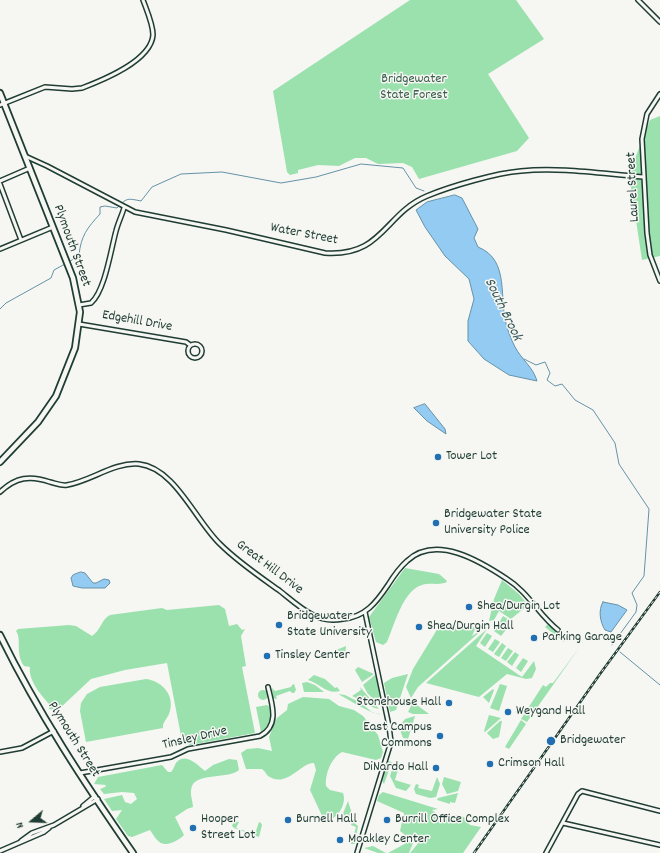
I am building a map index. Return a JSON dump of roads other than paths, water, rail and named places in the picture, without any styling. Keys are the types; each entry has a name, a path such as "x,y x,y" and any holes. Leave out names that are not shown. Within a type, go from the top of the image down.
{"main road":[{"name":"Plymouth Street","path":"0,93 2,105 30,168 67,262 80,305 80,324 77,341 70,363 54,399 38,422 0,462"},
{"name":"Plymouth Street","path":"0,635 25,683 54,732 133,853"}],"street":[{"path":"2,105 45,87 82,88 140,59 149,48 153,36 143,0"},
{"path":"638,0 660,22"},
{"name":"Laurel Street","path":"660,94 650,109 644,124 642,138 648,245 660,281"},
{"name":"Water Street","path":"25,156 135,212 226,230 325,253 338,254 350,252 365,246 419,200 454,186 527,171 643,177"},
{"path":"0,181 30,168"},
{"path":"0,184 21,240"},
{"path":"80,305 91,303 98,292 107,268 122,206"},
{"path":"0,249 53,227"},
{"name":"Edgehill Drive","path":"80,324 186,342 190,345"},
{"name":"Edgehill Drive","path":"196,343 201,346 202,352 200,356 195,358 190,356 188,351 190,345 196,343"},
{"name":"Great Hill Drive","path":"0,492 13,482 24,478 36,478 64,485 82,481 123,465 136,464 149,466 161,472 170,480 204,527 228,552 310,613 323,619 336,620 354,618 365,612 379,598 406,561 425,551 442,549 462,554 510,581 526,594 558,630"},
{"path":"357,853 391,745 389,726 365,612"},
{"name":"Tinsley Drive","path":"80,773 171,757 188,749 260,736 267,731 273,720 268,686"},
{"path":"0,752 22,748 54,732"},
{"path":"546,853 578,794 584,790 660,811"},
{"path":"0,851 22,841 40,830 49,828 96,798"},
{"path":"563,822 660,845"}],"water":[{"path":"455,195 462,198 478,229 474,238 478,247 488,253 495,261 502,282 505,316 509,332 515,347 533,372 537,381 509,375 484,359 468,341 468,321 474,299 469,279 445,256 425,227 416,210 427,202"},
{"path":"425,404 445,429 446,434 427,421 414,408"},
{"path":"81,572 85,573 93,583 104,579 109,580 110,583 105,588 82,588 73,586 71,578 73,575"},
{"path":"603,602 618,605 627,610 611,632 605,630 601,620 600,609"}],"waterway":[{"name":"South Brook","path":"69,262 79,255 83,237 88,228 100,214 100,207 105,206 117,208 127,200 132,199 141,201 152,187 181,174 222,172 281,183 316,177 361,164 403,168 416,188 424,191"},
{"name":"South Brook","path":"0,309 6,303 51,278 54,270 65,264"},
{"name":"South Brook","path":"524,359 536,365 545,362 550,373 547,380 555,386 562,384 575,400 593,410 615,443 619,464 649,509 644,576 632,593 637,605 636,612 612,645"},
{"name":"South Brook","path":"620,652 660,685"}],"railway":[{"path":"474,853 600,674 660,592"}],"place":[{"name":"Tower Lot","path":"438,457"},
{"name":"Bridgewater State University Police","path":"436,523"},
{"name":"Shea/Durgin Lot","path":"469,607"},
{"name":"Bridgewater State University","path":"279,625"},
{"name":"Shea/Durgin Hall","path":"419,627"},
{"name":"Parking Garage","path":"534,638"},
{"name":"Tinsley Center","path":"267,656"},
{"name":"Stonehouse Hall","path":"449,703"},
{"name":"Weygand Hall","path":"508,712"},
{"name":"East Campus Commons","path":"440,736"},
{"name":"Bridgewater","path":"551,741"},
{"name":"Crimson Hall","path":"490,764"},
{"name":"DiNardo Hall","path":"436,768"},
{"name":"Burnell Hall","path":"288,820"},
{"name":"Burrill Office Complex","path":"387,820"},
{"name":"Hooper Street Lot","path":"193,828"},
{"name":"Moakley Center","path":"340,840"}],"park label":[{"name":"Bridgewater State Forest","path":"414,88"}]}
